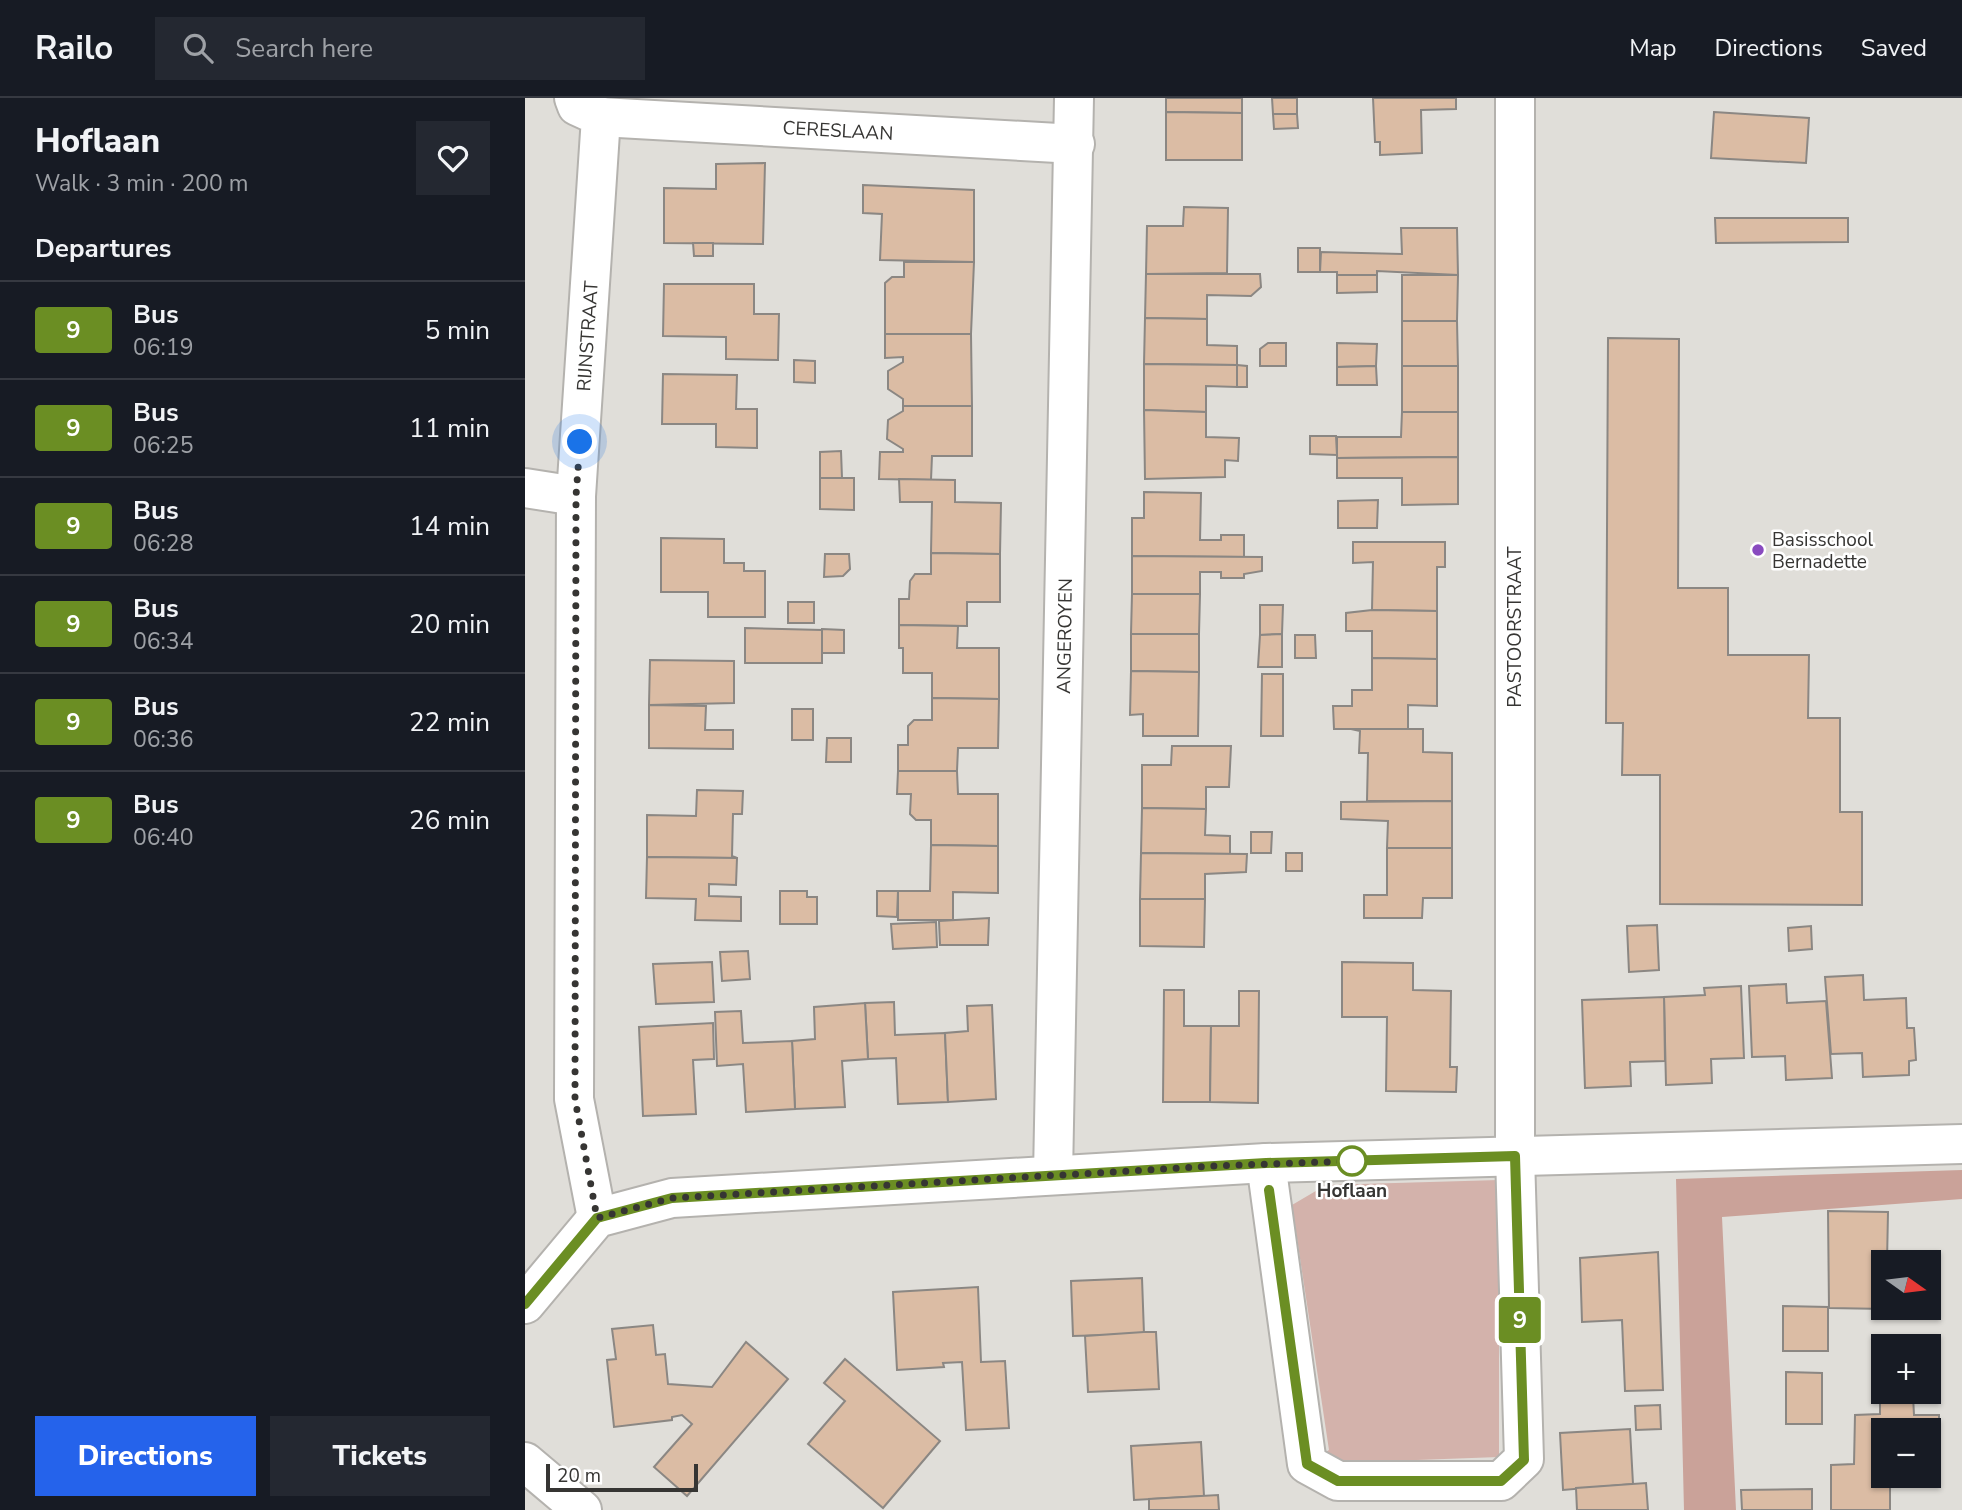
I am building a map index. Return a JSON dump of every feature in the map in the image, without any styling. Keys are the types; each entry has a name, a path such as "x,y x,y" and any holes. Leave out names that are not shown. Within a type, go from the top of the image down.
{"street":[{"name":"ANGEROYEN","path":"1053,1175 1074,98"},
{"name":"PASTOORSTRAAT","path":"1515,98 1515,1156"},
{"name":"CERESLAAN","path":"588,108 1075,144"},
{"name":"RIJNSTRAAT","path":"588,108 576,496 575,1099 597,1218"},
{"path":"525,488 576,496"},
{"path":"525,1304 597,1218 672,1198 1266,1163 1962,1144"},
{"path":"1266,1163 1307,1464 1338,1481 1501,1481 1524,1460 1515,1156"},
{"path":"525,1462 582,1510"}],"shaded area":[{"path":"1962,1170 1962,1199 1722,1217 1736,1510 1684,1510 1676,1179"},
{"path":"1499,1180 1499,1457 1307,1464 1329,1450 1292,1205 1326,1185"}],"building":[{"path":"1166,98 1242,98 1242,113 1166,112"},
{"path":"1272,98 1297,98 1297,114 1273,114"},
{"path":"1373,98 1456,98 1456,109 1421,110 1422,153 1380,155 1380,142 1375,142"},
{"path":"1166,112 1242,113 1242,160 1166,160"},
{"path":"1714,112 1809,118 1806,163 1711,158"},
{"path":"1273,114 1297,114 1298,128 1274,129"},
{"path":"765,163 763,244 664,243 664,188 716,189 716,164"},
{"path":"863,185 974,190 974,262 880,260 882,214 863,213"},
{"path":"1184,207 1228,208 1227,273 1146,274 1147,226 1183,226"},
{"path":"1715,218 1848,218 1848,242 1716,243"},
{"path":"1401,228 1457,228 1458,275 1377,271 1377,275 1337,275 1337,272 1320,272 1321,252 1402,254"},
{"path":"693,243 713,243 713,256 694,256"},
{"path":"1298,248 1320,248 1320,272 1298,272"},
{"path":"904,262 974,262 971,334 885,334 885,283 892,277 904,277"},
{"path":"1146,274 1260,274 1261,287 1251,296 1207,295 1207,319 1145,318"},
{"path":"1337,275 1377,275 1377,292 1337,293"},
{"path":"1402,275 1458,275 1457,321 1402,321"},
{"path":"664,284 754,284 754,314 779,314 778,360 726,359 726,337 663,336"},
{"path":"1145,318 1207,319 1207,345 1237,346 1237,365 1144,364"},
{"path":"1402,321 1457,321 1458,366 1402,366"},
{"path":"885,334 971,334 972,406 903,406 903,399 888,389 888,371 903,362 903,357 885,358"},
{"path":"1608,338 1679,339 1678,588 1728,588 1728,655 1809,655 1808,718 1840,718 1840,812 1862,812 1862,905 1660,904 1660,775 1622,775 1623,723 1606,723"},
{"path":"1268,343 1286,343 1286,366 1260,366 1260,349"},
{"path":"1337,343 1377,344 1376,366 1337,367"},
{"path":"794,360 815,361 815,383 794,382"},
{"path":"1144,364 1237,365 1237,387 1206,386 1206,412 1144,410"},
{"path":"1237,365 1247,366 1247,387 1237,387"},
{"path":"1376,366 1377,385 1337,385 1337,367"},
{"path":"1402,366 1458,366 1458,412 1402,412"},
{"path":"663,374 737,375 736,409 757,409 757,448 716,447 716,424 662,424"},
{"path":"903,406 972,406 972,456 932,456 931,480 879,479 880,452 903,452 903,449 887,439 888,420 903,411"},
{"path":"1144,410 1206,412 1206,437 1239,438 1238,461 1225,460 1225,477 1145,479"},
{"path":"1402,412 1458,412 1458,457 1337,458 1337,437 1401,437"},
{"path":"1310,436 1336,436 1337,455 1310,454"},
{"path":"841,451 842,478 820,478 820,452"},
{"path":"1458,457 1458,504 1402,505 1402,478 1337,478 1337,458"},
{"path":"820,478 854,478 854,510 820,509"},
{"path":"899,479 955,480 955,502 1001,503 1000,554 931,553 932,502 900,502"},
{"path":"1144,492 1201,493 1200,540 1221,540 1221,535 1244,535 1244,557 1132,556 1132,518 1144,518"},
{"path":"1378,500 1377,528 1338,528 1338,501"},
{"path":"661,538 724,539 724,563 744,563 744,571 765,571 765,617 708,617 708,592 661,592"},
{"path":"1353,542 1445,542 1445,567 1437,567 1437,611 1372,610 1373,562 1353,563"},
{"path":"931,553 1000,554 1000,602 967,602 967,626 899,625 899,599 909,599 910,581 915,574 931,574"},
{"path":"825,554 849,554 850,569 843,576 824,577"},
{"path":"1132,556 1262,557 1262,571 1244,574 1244,578 1221,578 1221,572 1200,572 1200,594 1132,594"},
{"path":"1132,594 1200,594 1199,634 1131,634"},
{"path":"788,602 814,602 814,623 788,623"},
{"path":"1260,605 1283,605 1282,634 1260,635"},
{"path":"1372,610 1437,611 1437,659 1372,658 1372,631 1346,631 1346,613"},
{"path":"899,625 958,626 957,648 999,648 999,699 932,698 932,673 903,673"},
{"path":"745,628 822,630 822,663 745,663"},
{"path":"822,629 844,630 844,653 822,653"},
{"path":"1131,634 1199,634 1199,672 1131,671"},
{"path":"1282,634 1282,667 1258,667 1260,635"},
{"path":"1295,635 1315,635 1316,658 1295,658"},
{"path":"1372,658 1437,659 1437,706 1408,705 1408,729 1334,729 1333,706 1352,706 1352,690 1372,690"},
{"path":"650,660 734,661 734,703 649,705"},
{"path":"1131,671 1199,672 1198,736 1143,736 1143,714 1130,715"},
{"path":"1262,674 1283,674 1283,736 1261,736"},
{"path":"932,698 999,699 998,748 958,748 957,771 898,771 898,745 908,745 908,726 914,720 932,720"},
{"path":"649,705 706,706 705,730 733,730 733,749 649,748"},
{"path":"792,709 813,709 813,740 792,740"},
{"path":"1351,729 1423,729 1423,752 1452,753 1452,801 1367,801 1368,753 1359,753 1360,731"},
{"path":"827,738 851,738 851,762 826,762"},
{"path":"1172,746 1231,746 1229,787 1206,787 1206,809 1142,808 1142,765 1171,765"},
{"path":"898,771 957,771 958,794 998,794 998,846 931,845 931,820 916,820 910,814 911,794 897,794"},
{"path":"697,790 743,791 742,814 733,814 732,856 737,858 647,857 647,815 696,816"},
{"path":"1452,801 1452,848 1387,848 1388,821 1341,819 1341,802"},
{"path":"1142,808 1206,809 1205,835 1230,836 1230,854 1141,853"},
{"path":"1251,832 1272,832 1271,853 1251,853"},
{"path":"931,845 998,846 998,893 953,892 953,920 898,920 898,891 930,891"},
{"path":"1387,848 1452,848 1452,898 1423,898 1422,918 1364,918 1364,895 1387,895"},
{"path":"1141,853 1247,854 1246,872 1205,874 1205,899 1140,899"},
{"path":"1286,853 1302,853 1302,871 1286,871"},
{"path":"647,857 737,858 736,885 709,884 709,896 741,897 741,921 695,920 696,899 646,898"},
{"path":"780,891 807,891 807,897 817,897 817,924 780,924"},
{"path":"877,891 898,891 897,917 877,916"},
{"path":"1140,899 1205,899 1204,947 1140,946"},
{"path":"989,918 988,945 940,945 939,921"},
{"path":"936,922 937,947 893,949 891,924"},
{"path":"1657,925 1659,970 1629,972 1627,926"},
{"path":"1811,926 1812,949 1789,951 1788,928"},
{"path":"748,951 750,979 722,981 720,952"},
{"path":"712,962 714,1002 656,1004 653,964"},
{"path":"1342,962 1413,963 1413,990 1451,991 1450,1067 1457,1067 1456,1092 1386,1091 1387,1017 1342,1017"},
{"path":"1863,975 1864,1000 1906,998 1907,1028 1914,1028 1916,1060 1909,1061 1909,1075 1863,1077 1862,1053 1831,1054 1825,977"},
{"path":"1786,984 1787,1003 1826,1001 1832,1078 1786,1080 1785,1056 1752,1057 1749,986"},
{"path":"1741,986 1744,1058 1711,1059 1712,1083 1666,1085 1664,997 1705,995 1704,988"},
{"path":"1164,990 1184,990 1184,1026 1211,1026 1210,1102 1163,1102"},
{"path":"1239,991 1259,991 1258,1103 1210,1102 1211,1026 1239,1026"},
{"path":"1664,997 1665,1061 1630,1062 1631,1086 1585,1088 1582,1000"},
{"path":"894,1002 895,1035 945,1033 948,1102 898,1104 896,1058 868,1059 865,1003"},
{"path":"865,1003 868,1059 842,1061 845,1107 795,1109 792,1041 815,1039 814,1007"},
{"path":"992,1005 996,1099 948,1102 945,1033 968,1031 967,1006"},
{"path":"741,1011 743,1043 792,1041 795,1109 746,1112 743,1064 717,1066 715,1012"},
{"path":"713,1023 714,1059 693,1060 696,1114 643,1116 639,1027"},
{"path":"1828,1211 1888,1212 1887,1250 1871,1250 1871,1309 1829,1308"},
{"path":"1658,1252 1663,1390 1625,1391 1622,1320 1582,1322 1580,1258"},
{"path":"1142,1278 1144,1334 1073,1336 1071,1281"},
{"path":"978,1287 981,1362 1005,1361 1009,1428 966,1430 962,1362 943,1363 944,1367 897,1370 893,1292"},
{"path":"1783,1306 1828,1307 1828,1351 1783,1351"},
{"path":"653,1325 656,1355 665,1354 668,1384 712,1387 746,1342 788,1379 687,1496 654,1467 692,1424 682,1415 672,1417 672,1420 614,1427 607,1360 616,1359 612,1329"},
{"path":"1156,1332 1159,1389 1088,1392 1085,1336"},
{"path":"845,1359 940,1441 883,1508 808,1444 845,1401 824,1383"},
{"path":"1786,1372 1822,1373 1822,1424 1786,1424"},
{"path":"1880,1404 1913,1404 1914,1415 1939,1415 1939,1418 1871,1418 1871,1488 1890,1488 1890,1510 1831,1510 1831,1465 1854,1464 1855,1415 1880,1414"},
{"path":"1660,1405 1661,1429 1636,1430 1635,1406"},
{"path":"1630,1429 1633,1484 1563,1490 1560,1433"},
{"path":"1201,1442 1204,1496 1134,1500 1131,1446"},
{"path":"1646,1483 1648,1510 1577,1510 1576,1488"},
{"path":"1812,1489 1812,1510 1742,1510 1741,1490"},
{"path":"1218,1495 1219,1510 1149,1510 1149,1499"}],"bus line":[{"name":"9","path":"525,1304 597,1218 672,1198 1266,1163 1515,1156 1524,1460 1501,1481 1338,1481 1307,1464 1269,1190"}],"place":[{"name":"Basisschool Bernadette","path":"1758,550"},
{"name":"Hoflaan","path":"1352,1161"}],"route":[{"path":"580,442 576,496 575,1099 597,1218 672,1198 1266,1163 1352,1161"}]}
